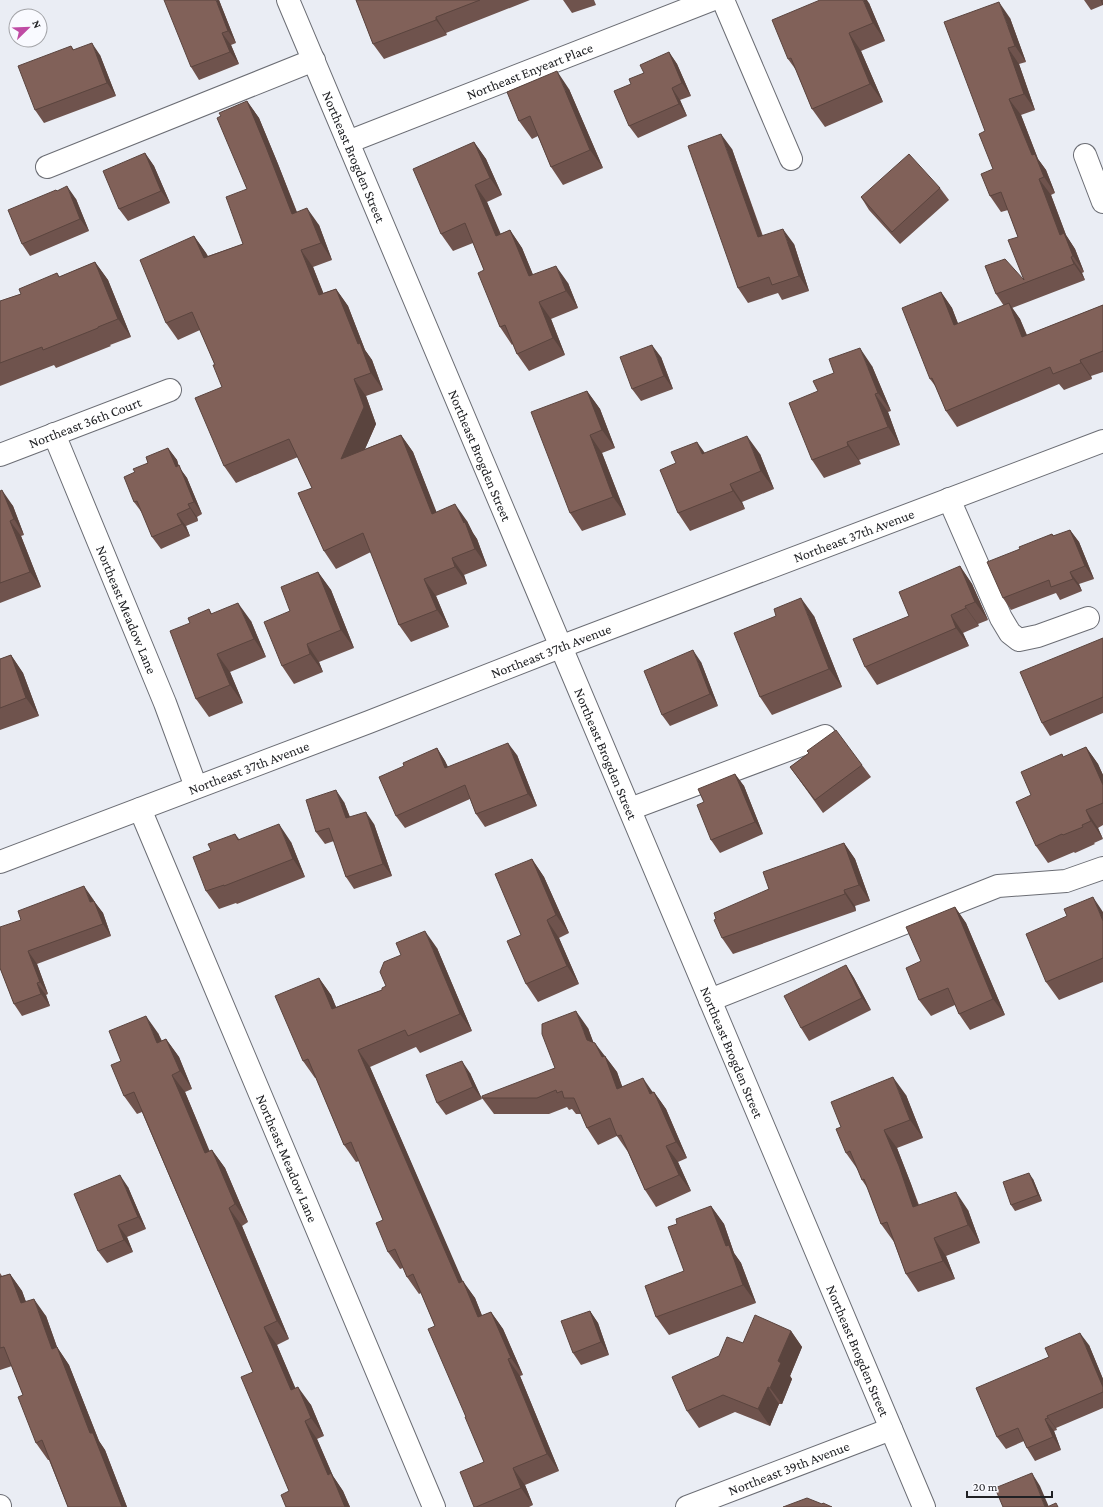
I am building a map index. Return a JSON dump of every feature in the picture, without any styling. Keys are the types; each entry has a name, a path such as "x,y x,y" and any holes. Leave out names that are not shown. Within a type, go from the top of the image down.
{"street":[{"name":"Northeast Brogden Street","path":"288,0 924,1507"},
{"name":"Northeast Enyeart Place","path":"348,142 711,0"},
{"path":"723,0 791,159"},
{"path":"46,167 314,60"},
{"path":"1085,155 1103,202"},
{"name":"Northeast 36th Court","path":"0,455 170,390"},
{"name":"Northeast Meadow Lane","path":"54,434 168,709 196,787"},
{"name":"Northeast 37th Avenue","path":"0,862 369,722 560,646 1103,441"},
{"path":"949,499 1000,618 1010,633 1020,640 1038,636 1088,618"},
{"path":"630,809 825,736"},
{"name":"Northeast Meadow Lane","path":"140,809 434,1507"},
{"path":"710,1000 998,886 1066,881 1103,868"},
{"name":"Northeast 39th Avenue","path":"687,1507 891,1429"}],"building":[{"path":"164,0 216,0 228,31 222,33 230,52 191,67"},
{"path":"356,0 480,0 436,17 436,20 373,44"},
{"path":"820,0 863,0 873,23 849,33 870,84 812,109 791,58 788,59 772,20"},
{"path":"999,2 1015,46 1008,48 1024,94 1009,99 1032,155 1035,154 1044,177 1039,179 1060,235 1064,233 1073,256 1071,257 1074,264 996,294 985,266 1005,259 1024,280 1008,240 1018,237 1001,192 990,196 981,174 993,169 979,134 985,131 944,22"},
{"path":"92,43 107,83 35,110 18,66 71,46 73,50"},
{"path":"669,52 682,83 672,88 679,104 629,126 614,91 631,84 629,79 644,73 640,65"},
{"path":"557,71 590,150 551,167 530,116 519,121 507,92"},
{"path":"247,101 292,214 307,208 321,243 301,250 319,295 336,289 358,344 360,343 371,373 354,379 364,407 341,459 401,435 432,514 455,504 464,523 465,522 475,549 452,558 455,567 424,579 437,610 399,625 363,533 324,551 298,493 312,488 289,439 224,466 195,398 222,387 213,365 215,365 192,312 166,323 140,260 194,236 204,258 243,244 226,197 247,189 217,118 221,116 219,113"},
{"path":"721,134 758,237 783,229 799,276 772,285 769,277 738,288 688,146"},
{"path":"474,142 490,178 475,185 496,236 510,230 529,276 556,266 566,291 539,302 553,338 517,354 505,325 500,327 478,273 484,270 465,223 441,234 413,169"},
{"path":"145,153 161,191 119,209 103,171"},
{"path":"909,154 940,188 892,232 861,197"},
{"path":"67,186 80,219 22,244 8,210"},
{"path":"95,262 118,319 43,350 42,347 0,363 0,301 21,294 19,289 57,273 59,277"},
{"path":"941,292 954,325 1009,303 1022,337 1103,305 1103,351 1080,360 1081,363 1053,374 1050,367 946,411 932,378 930,379 902,308"},
{"path":"652,345 664,376 632,389 620,357"},
{"path":"860,348 878,393 875,394 888,427 847,442 848,446 812,460 789,403 818,391 813,381 834,373 829,359"},
{"path":"587,391 602,430 590,435 613,497 570,513 531,412"},
{"path":"747,436 761,471 730,484 733,491 678,513 660,470 676,463 671,452 697,442 702,454"},
{"path":"168,448 176,467 179,465 194,502 188,504 190,508 177,514 182,524 152,537 137,501 134,502 124,477 135,472 133,469 148,463 146,457"},
{"path":"2,490 14,519 10,521 30,572 0,583 0,491"},
{"path":"1070,530 1085,566 1070,572 1073,579 1051,587 1049,580 1003,598 987,562 1052,534 1053,536"},
{"path":"960,566 975,602 965,606 966,608 951,615 956,628 865,667 853,639 909,616 899,592"},
{"path":"318,572 341,630 307,644 310,654 282,666 264,622 290,611 281,587"},
{"path":"801,598 829,669 760,697 734,633 776,616 774,609"},
{"path":"238,603 254,639 217,654 230,685 196,699 170,631 190,623 188,618 209,609 211,614"},
{"path":"1103,638 1103,697 1042,723 1020,672"},
{"path":"693,650 710,694 662,715 644,671"},
{"path":"11,655 26,698 0,708 0,659"},
{"path":"836,730 862,765 815,800 790,767 809,753 807,751"},
{"path":"508,743 528,794 476,814 465,785 396,816 379,777 404,766 403,763 437,748 445,768"},
{"path":"1086,747 1103,785 1103,803 1086,810 1091,821 1082,825 1083,827 1063,835 1062,834 1036,846 1016,802 1031,795 1021,772 1062,754 1063,757"},
{"path":"735,774 755,822 711,840 697,805 704,802 698,789"},
{"path":"336,790 346,818 366,812 383,864 346,877 329,828 316,832 306,800"},
{"path":"279,824 293,859 224,886 206,891 193,857 211,850 208,844 235,834 238,840"},
{"path":"844,843 859,885 844,890 845,894 722,938 714,920 716,919 714,913 769,889 763,872"},
{"path":"532,859 556,915 547,920 567,966 526,984 507,941 521,935 495,874"},
{"path":"84,886 90,902 94,901 103,924 28,951 40,982 37,983 41,994 14,1004 0,968 0,927 21,920 18,911"},
{"path":"1093,897 1103,921 1103,958 1046,982 1026,934 1067,916 1064,909"},
{"path":"955,907 993,999 959,1014 948,988 919,1000 906,968 921,961 906,927"},
{"path":"425,931 460,1014 408,1036 405,1030 358,1050 459,1283 463,1281 478,1317 491,1312 511,1358 508,1359 547,1454 513,1468 521,1488 476,1507 474,1507 460,1472 484,1462 428,1329 435,1326 413,1274 407,1277 395,1249 388,1252 376,1223 383,1220 351,1142 344,1145 308,1059 303,1061 275,996 319,978 332,1009 382,990 382,988 386,986 380,972 384,962 401,955 396,943"},
{"path":"846,965 862,998 801,1028 784,996"},
{"path":"576,1011 587,1040 595,1043 602,1057 605,1056 617,1089 643,1078 650,1094 654,1092 676,1142 666,1146 679,1175 645,1190 621,1135 617,1136 610,1118 587,1128 574,1098 564,1098 562,1091 557,1093 556,1090 537,1098 482,1098 482,1096 555,1068 542,1034 542,1024"},
{"path":"146,1016 157,1043 166,1039 180,1071 172,1075 205,1153 212,1150 235,1204 229,1208 277,1321 264,1327 291,1390 298,1387 311,1418 305,1421 328,1475 331,1473 345,1507 286,1507 281,1495 289,1491 241,1377 253,1372 134,1092 124,1096 111,1065 121,1061 109,1031"},
{"path":"462,1061 473,1087 437,1103 426,1075"},
{"path":"893,1077 910,1120 884,1130 899,1166 913,1207 956,1192 968,1225 934,1238 943,1261 906,1274 887,1222 881,1224 864,1179 862,1180 850,1151 846,1153 836,1129 841,1127 831,1102"},
{"path":"1029,1173 1038,1195 1011,1205 1003,1182"},
{"path":"120,1175 138,1217 118,1225 124,1240 98,1251 74,1194"},
{"path":"711,1206 726,1246 729,1245 743,1285 656,1317 645,1286 684,1271 668,1227 677,1224 676,1219"},
{"path":"10,1274 21,1303 34,1299 52,1349 57,1347 90,1433 93,1433 122,1507 68,1507 42,1440 36,1443 18,1397 23,1395 4,1347 0,1348 0,1277"},
{"path":"590,1311 601,1342 573,1353 561,1321"},
{"path":"755,1315 791,1331 778,1361 781,1363 770,1388 768,1387 758,1409 723,1395 687,1411 672,1377 719,1356 727,1337 743,1343"},
{"path":"1080,1333 1103,1387 1103,1392 1047,1416 1048,1418 1045,1419 1053,1437 1027,1448 1018,1428 997,1437 976,1388 1049,1357 1045,1348"},
{"path":"1032,1473 1045,1507 1003,1507 995,1488"},
{"path":"807,1498 822,1504 823,1503 832,1507 783,1507"},
{"path":"1056,1503 1058,1507 1047,1507"}]}
